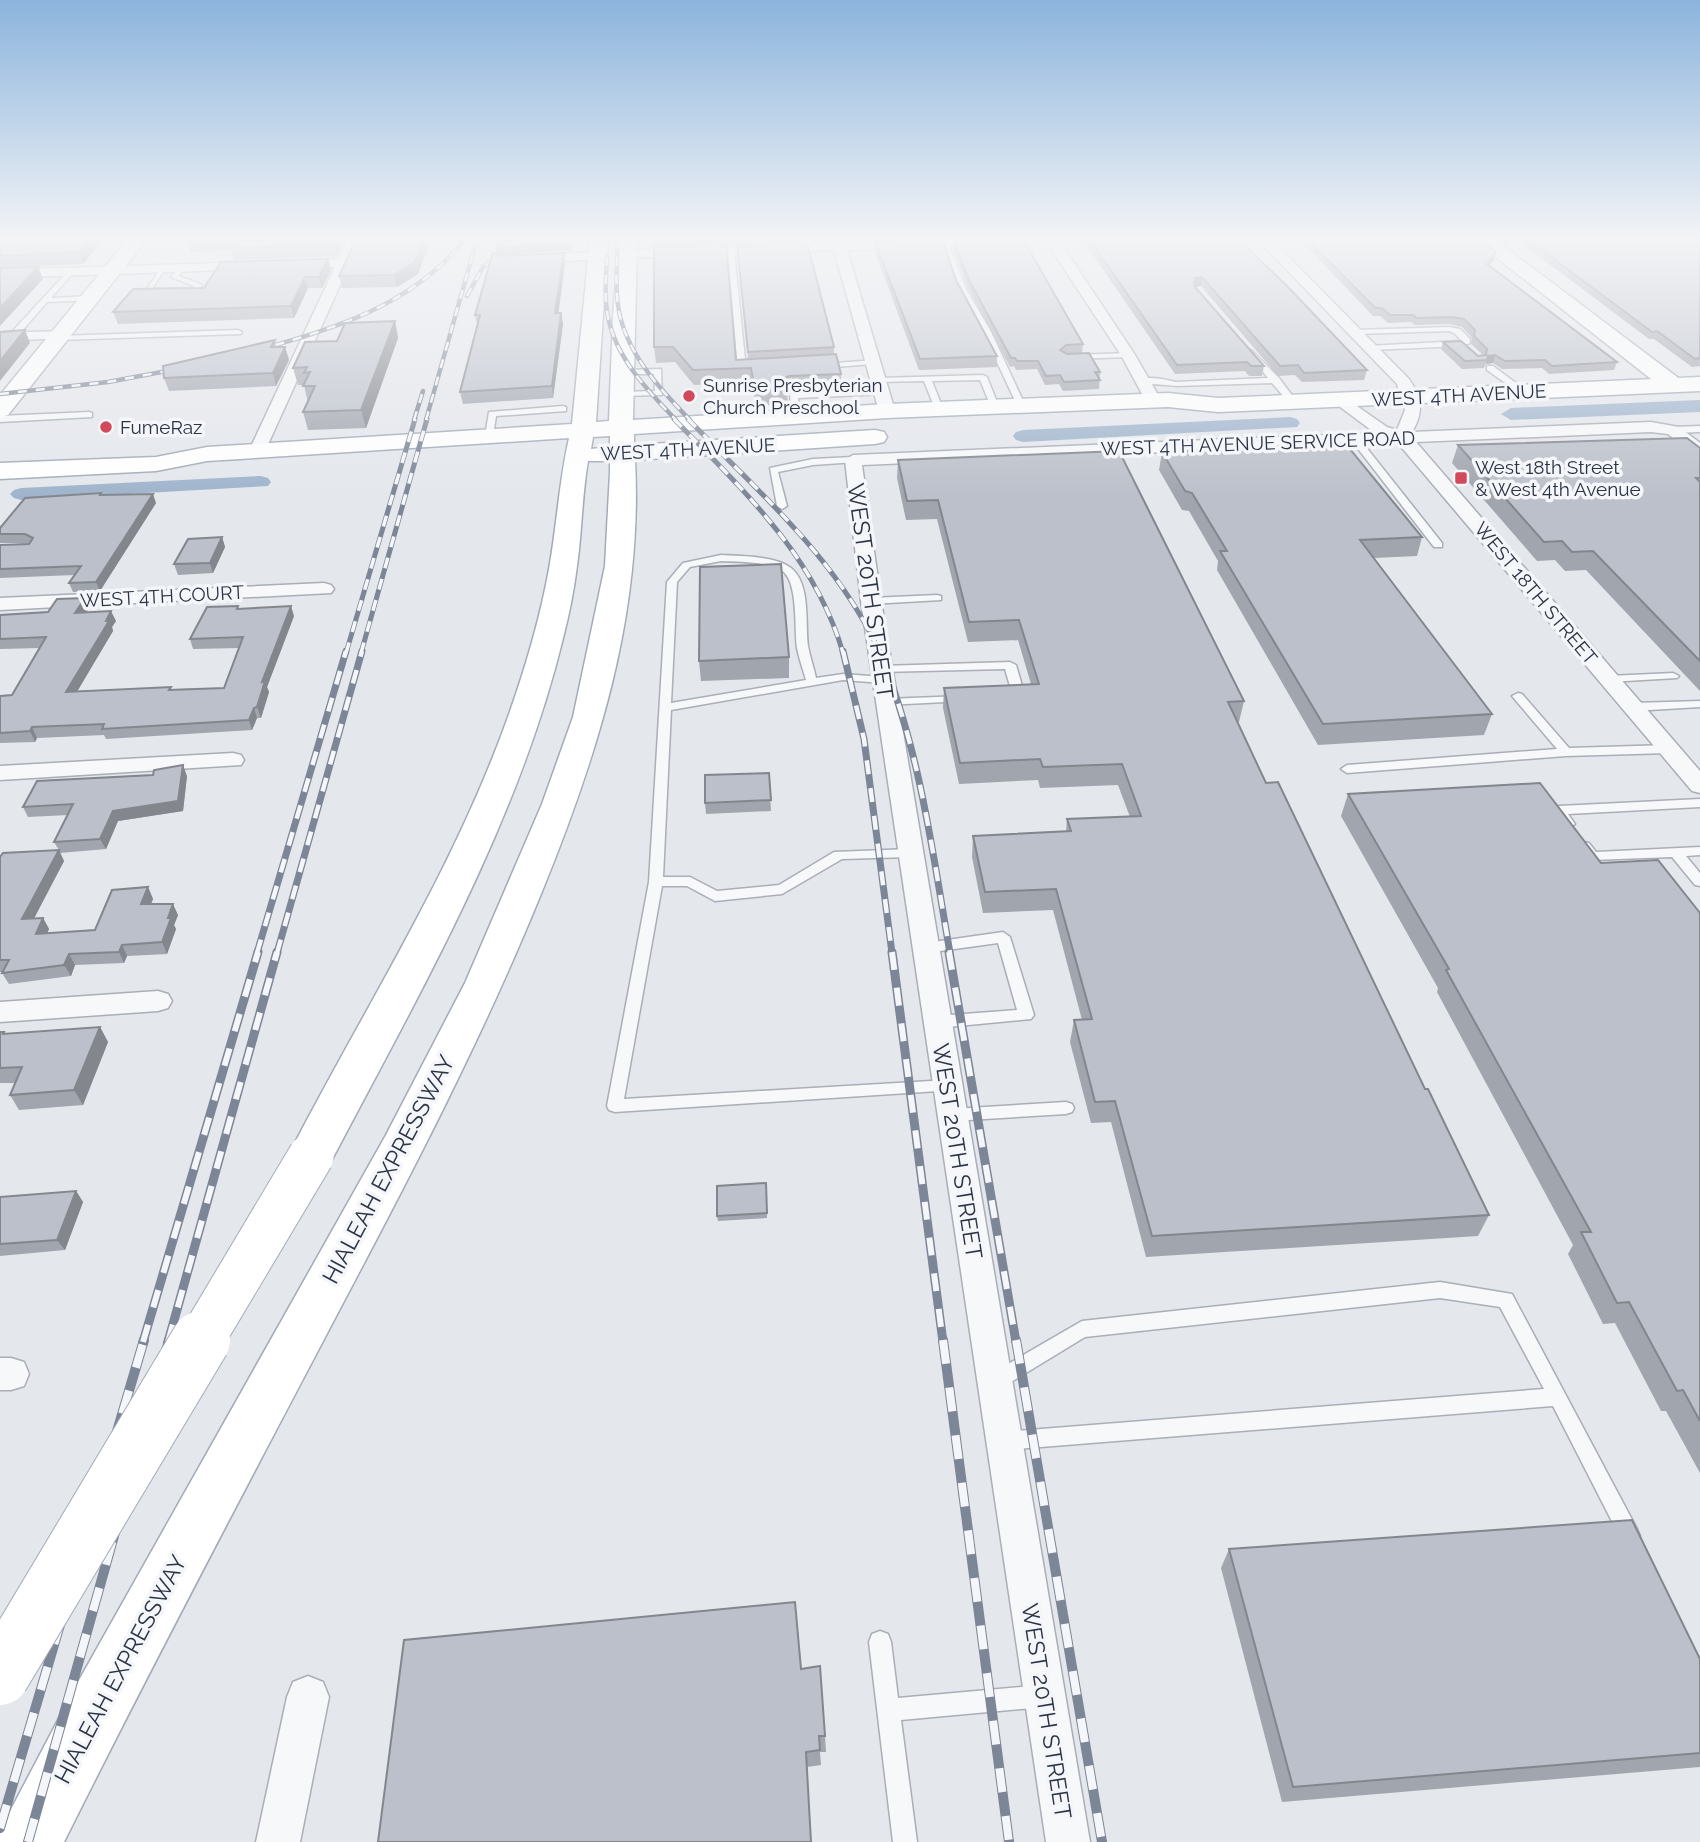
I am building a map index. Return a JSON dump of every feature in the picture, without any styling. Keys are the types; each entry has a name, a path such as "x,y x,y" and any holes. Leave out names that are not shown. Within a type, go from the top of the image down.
{"main road":[{"path":"2,407 70,325"},
{"path":"0,1676 311,1156 420,954 482,822 524,718 548,638 563,568 572,447 589,325"},
{"name":"HIALEAH EXPRESSWAY","path":"29,1842 106,1692 402,1148 485,984 560,804 589,717 619,566 625,325"},
{"path":"1594,325 1673,385"},
{"name":"WEST 4TH AVENUE","path":"622,440 909,434 1177,414 1218,405 1700,384"},
{"name":"WEST 4TH AVENUE","path":"0,471 156,464 207,454 489,436 572,447 796,415 883,394 939,409 1021,405 1148,391 1218,405"},
{"name":"WEST 4TH AVENUE","path":"156,464 200,471 517,458"}],"street":[{"path":"257,451 315,325"},
{"path":"862,325 883,394"},
{"path":"1108,325 1148,391"},
{"path":"1341,400 1381,430 1401,437 1414,417 1412,397 1404,382 1348,325"},
{"path":"6,337 60,337"},
{"path":"1668,429 1700,451"},
{"name":"WEST 4TH AVENUE SERVICE ROAD","path":"853,460 1401,437 1464,438 1668,429"},
{"name":"WEST 18TH STREET","path":"1401,437 1700,786"},
{"name":"WEST 20TH STREET","path":"853,460 870,601 1068,1842"},
{"name":"WEST 4TH COURT","path":"0,604 324,589"},
{"path":"0,795 7,772 233,760"},
{"path":"0,1012 158,1001"},
{"path":"278,1842 308,1697"}],"lane":[{"path":"738,325 742,371 755,370"},
{"path":"983,325 1021,405"},
{"path":"1355,332 1448,329 1457,331 1467,341 1461,344 1370,348"},
{"path":"60,337 238,332"},
{"path":"1241,340 1293,402"},
{"path":"1461,344 1470,351"},
{"path":"1066,358 1128,355"},
{"path":"808,367 873,362"},
{"path":"1490,368 1524,392"},
{"path":"883,394 927,379 983,377 995,407"},
{"path":"927,379 939,409"},
{"path":"1148,391 1162,381 1176,384 1276,380"},
{"path":"1236,382 1252,404"},
{"path":"2,407 89,415"},
{"path":"489,436 492,414 564,409"},
{"path":"1668,429 1700,429"},
{"path":"1354,439 1438,545"},
{"path":"782,506 773,470 813,462 853,460"},
{"path":"812,683 803,648 798,590 794,577 785,568 759,561 721,558 687,565 672,582 656,881 615,1106 950,1101 1066,1108"},
{"path":"870,601 937,598"},
{"path":"884,684 1010,664 1019,696 1006,697"},
{"path":"1609,679 1673,676"},
{"path":"667,707 842,677 979,698"},
{"path":"1518,696 1566,752"},
{"path":"1633,707 1700,704"},
{"path":"1347,769 1566,752 1669,749"},
{"path":"1700,803 1559,810 1592,856 1700,851"},
{"path":"1675,852 1700,882"},
{"path":"656,881 690,881 715,896 782,889 839,855 911,853"},
{"path":"926,947 1003,937 1026,1015 937,1022"},
{"path":"995,1382 1082,1329 1440,1290 1506,1300 1638,1552"},
{"path":"1004,1441 1558,1396"},
{"path":"880,1642 905,1842"},
{"path":"888,1710 1044,1696"}],"building":[{"path":"344,325 393,325 361,410 303,412 315,386 303,386 310,372 304,373 307,367 293,368 305,342 337,341"},
{"path":"477,325 560,325 552,386 460,392"},
{"path":"654,325 733,325 736,360 836,354 841,374 789,376 785,378 787,388 755,390 751,368 693,370 673,347 654,347"},
{"path":"745,325 828,325 834,347 748,352"},
{"path":"907,325 980,325 997,356 920,359"},
{"path":"993,325 1072,325 1083,344 1066,345 1060,350 1067,354 1089,353 1100,372 1095,372 1100,380 1064,382 1060,375 1046,376 1038,361 1017,361 1011,358"},
{"path":"1149,325 1228,325 1264,366 1251,366 1247,362 1177,365"},
{"path":"1244,325 1324,325 1367,370 1304,373 1298,365 1280,366"},
{"path":"1470,325 1568,325 1617,362 1552,366 1545,360 1505,361 1495,355 1488,356 1487,360 1465,361 1443,342 1461,341 1478,356 1486,355 1487,349 1474,336 1475,330"},
{"path":"1643,325 1700,325 1700,358 1695,359 1657,331 1652,332"},
{"path":"25,330 0,361 0,332"},
{"path":"275,340 271,347 285,347 273,373 164,378 163,366"},
{"path":"1687,438 1700,448 1700,478 1696,478 1700,482 1700,661 1593,551 1572,552 1562,541 1544,542 1458,445"},
{"path":"1345,443 1422,537 1360,540 1492,714 1323,724 1220,551 1227,551 1192,493 1185,491 1162,452"},
{"path":"1119,451 1244,701 1228,702 1266,783 1278,782 1425,1089 1428,1089 1489,1215 1152,1236 1115,1101 1095,1102 1074,1020 1092,1019 1056,889 985,892 973,836 1071,831 1067,819 1141,816 1122,764 1043,767 1040,759 960,763 944,688 1039,684 1019,620 969,622 938,500 907,501 898,460"},
{"path":"101,493 100,495 153,494 96,582 69,583 81,566 0,569 0,545 29,544 33,538 25,534 0,534 0,528 25,498"},
{"path":"222,537 210,563 174,564 188,539"},
{"path":"781,564 789,657 699,661 700,567"},
{"path":"85,598 75,613 111,611 106,621 109,621 66,692 171,687 169,690 224,688 243,637 190,639 207,607 238,606 237,609 291,606 262,682 265,681 257,707 249,720 102,729 104,724 32,727 30,731 0,733 0,696 12,695 46,637 0,639 0,615 48,612 57,599"},
{"path":"183,765 178,801 113,811 100,839 54,842 73,804 23,807 37,781 153,775 154,770"},
{"path":"769,773 771,800 705,803 705,775"},
{"path":"1540,783 1601,863 1658,860 1700,913 1700,1421 1683,1390 1677,1391 1629,1302 1617,1303 1581,1232 1591,1232 1446,970 1449,969 1348,794"},
{"path":"59,850 22,919 43,918 36,934 95,930 112,890 148,887 141,904 173,904 162,942 122,945 119,952 69,954 64,965 2,973 9,960 0,960 0,857 3,853"},
{"path":"100,1027 74,1090 10,1095 22,1067 0,1068 0,1032 4,1032 3,1034"},
{"path":"766,1183 767,1213 717,1216 717,1186"},
{"path":"76,1191 57,1240 0,1244 0,1197"},
{"path":"1632,1520 1700,1659 1700,1753 1293,1787 1229,1549"},
{"path":"795,1602 801,1669 820,1666 825,1736 819,1736 820,1750 806,1752 811,1842 378,1842 404,1640"}],"waterway":[{"path":"1511,414 1700,406"},
{"path":"1023,436 1290,423"},
{"path":"21,494 261,482"}],"railway":[{"path":"258,350 339,325"},
{"path":"426,420 453,325"},
{"path":"610,325 626,360 644,385 676,420"},
{"path":"623,325 627,338 645,368 690,420"},
{"path":"0,394 108,382 183,368"},
{"path":"414,420 423,391"},
{"path":"346,653 415,419"},
{"path":"361,653 427,419"},
{"path":"674,419 750,498 795,555 814,585 843,653"},
{"path":"688,419 769,501 819,557 842,587 879,651"},
{"path":"257,953 346,651"},
{"path":"277,953 362,651"},
{"path":"843,651 864,739 892,953"},
{"path":"879,651 915,762 950,953"},
{"path":"143,1342 258,952"},
{"path":"168,1342 277,952"},
{"path":"892,952 943,1342"},
{"path":"949,952 1016,1342"},
{"path":"0,1828 144,1340"},
{"path":"28,1842 169,1340"},
{"path":"943,1340 1009,1842"},
{"path":"1016,1340 1102,1842"}],"place":[{"name":"Sunrise Presbyterian Church Preschool","path":"689,396"},
{"name":"FumeRaz","path":"106,427"},
{"name":"West 18th Street & West 4th Avenue","path":"1461,478"}]}
